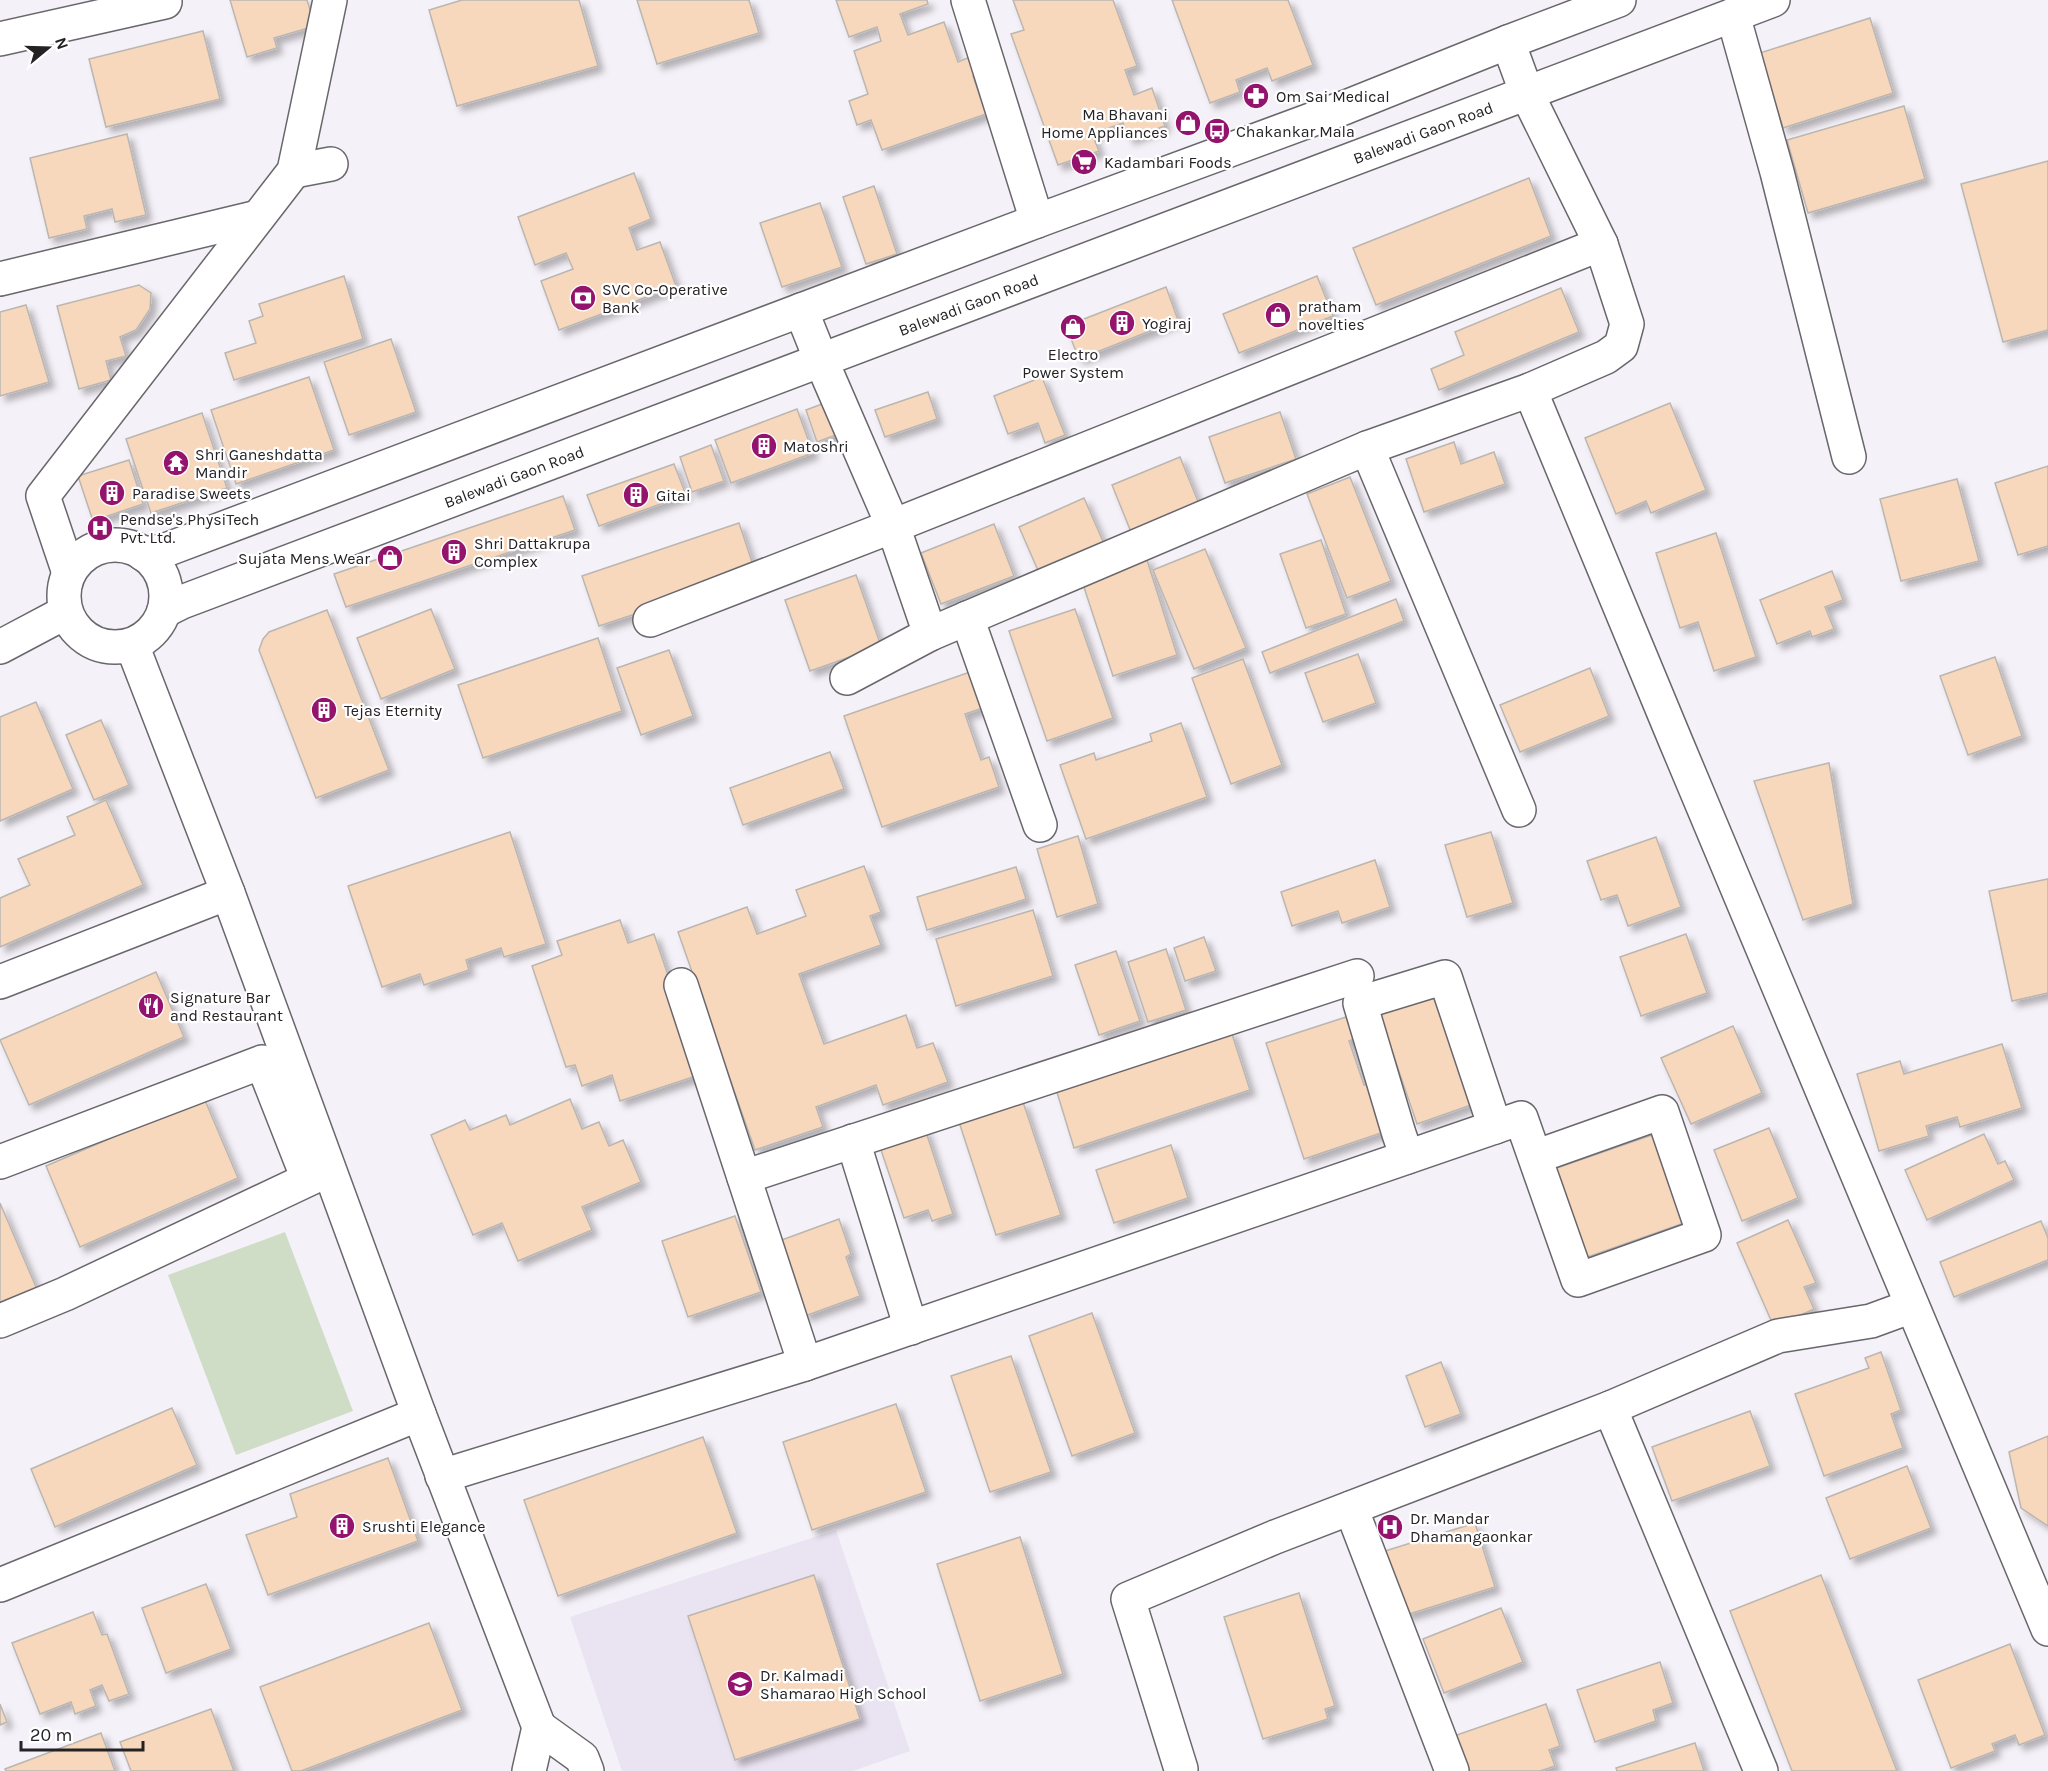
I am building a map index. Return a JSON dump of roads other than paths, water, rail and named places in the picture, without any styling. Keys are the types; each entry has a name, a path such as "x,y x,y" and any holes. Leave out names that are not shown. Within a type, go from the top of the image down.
{"street":[{"path":"69,573 43,496 294,171 330,0"},
{"path":"968,0 1037,220"},
{"path":"143,554 163,551 1037,220 1346,107 1619,0"},
{"name":"Balewadi Gaon Road","path":"164,611 193,598 1773,0"},
{"path":"0,39 165,2"},
{"path":"1733,15 1779,180 1849,457"},
{"path":"847,678 930,634 967,618 1367,448 1530,390 1606,357 1622,346 1627,324 1601,244 1527,94 1508,42"},
{"path":"294,171 331,164"},
{"path":"0,279 258,217"},
{"path":"650,620 893,526 1601,244"},
{"path":"801,310 893,526 930,634"},
{"path":"1530,390 2047,1626"},
{"path":"1367,448 1519,810"},
{"path":"119,545 139,550 154,562 164,580 166,600 161,620 149,635 132,645 111,648 93,643 76,629 66,612 64,592 69,573 81,557 99,547 119,545"},
{"path":"0,646 66,612"},
{"path":"967,618 1040,825"},
{"path":"132,645 228,893 318,1175"},
{"path":"0,982 228,893"},
{"path":"744,1177 1358,976"},
{"path":"1407,1157 1360,1003 1445,977 1495,1127"},
{"path":"681,984 805,1364"},
{"path":"0,1162 262,1062 318,1175 419,1414 539,1726 584,1765"},
{"path":"442,1476 805,1364 1521,1118 1578,1280 1704,1235 1662,1112 1535,1157"},
{"path":"853,1141 911,1328"},
{"path":"0,1321 65,1294 318,1175"},
{"path":"1181,1769 1128,1599 1275,1537 1610,1408 1778,1336 1871,1321 1912,1306"},
{"path":"1610,1408 1761,1771"},
{"path":"0,1585 419,1414"},
{"path":"1351,1508 1452,1771"},
{"path":"530,1771 539,1726"},
{"path":"545,1771 584,1765"}],"place":[{"name":"Om Sai Medical","path":"1256,96"},
{"name":"Ma Bhavani Home Appliances","path":"1188,123"},
{"name":"Chakankar Mala","path":"1217,131"},
{"name":"Kadambari Foods","path":"1084,162"},
{"name":"SVC Co-Operative Bank","path":"583,298"},
{"name":"pratham novelties","path":"1278,315"},
{"name":"Yogiraj","path":"1122,323"},
{"name":"Electro Power System","path":"1073,327"},
{"name":"Matoshri","path":"764,446"},
{"name":"Shri Ganeshdatta Mandir","path":"176,463"},
{"name":"Paradise Sweets","path":"112,493"},
{"name":"Gitai","path":"636,495"},
{"name":"Pendse's PhysiTech Pvt. Ltd.","path":"100,528"},
{"name":"Shri Dattakrupa Complex","path":"454,552"},
{"name":"Sujata Mens Wear","path":"390,558"},
{"name":"Tejas Eternity","path":"324,710"},
{"name":"Signature Bar and Restaurant","path":"151,1006"},
{"name":"Srushti Elegance","path":"342,1526"},
{"name":"Dr. Mandar Dhamangaonkar","path":"1390,1527"},
{"name":"Dr. Kalmadi Shamarao High School","path":"740,1684"}]}
